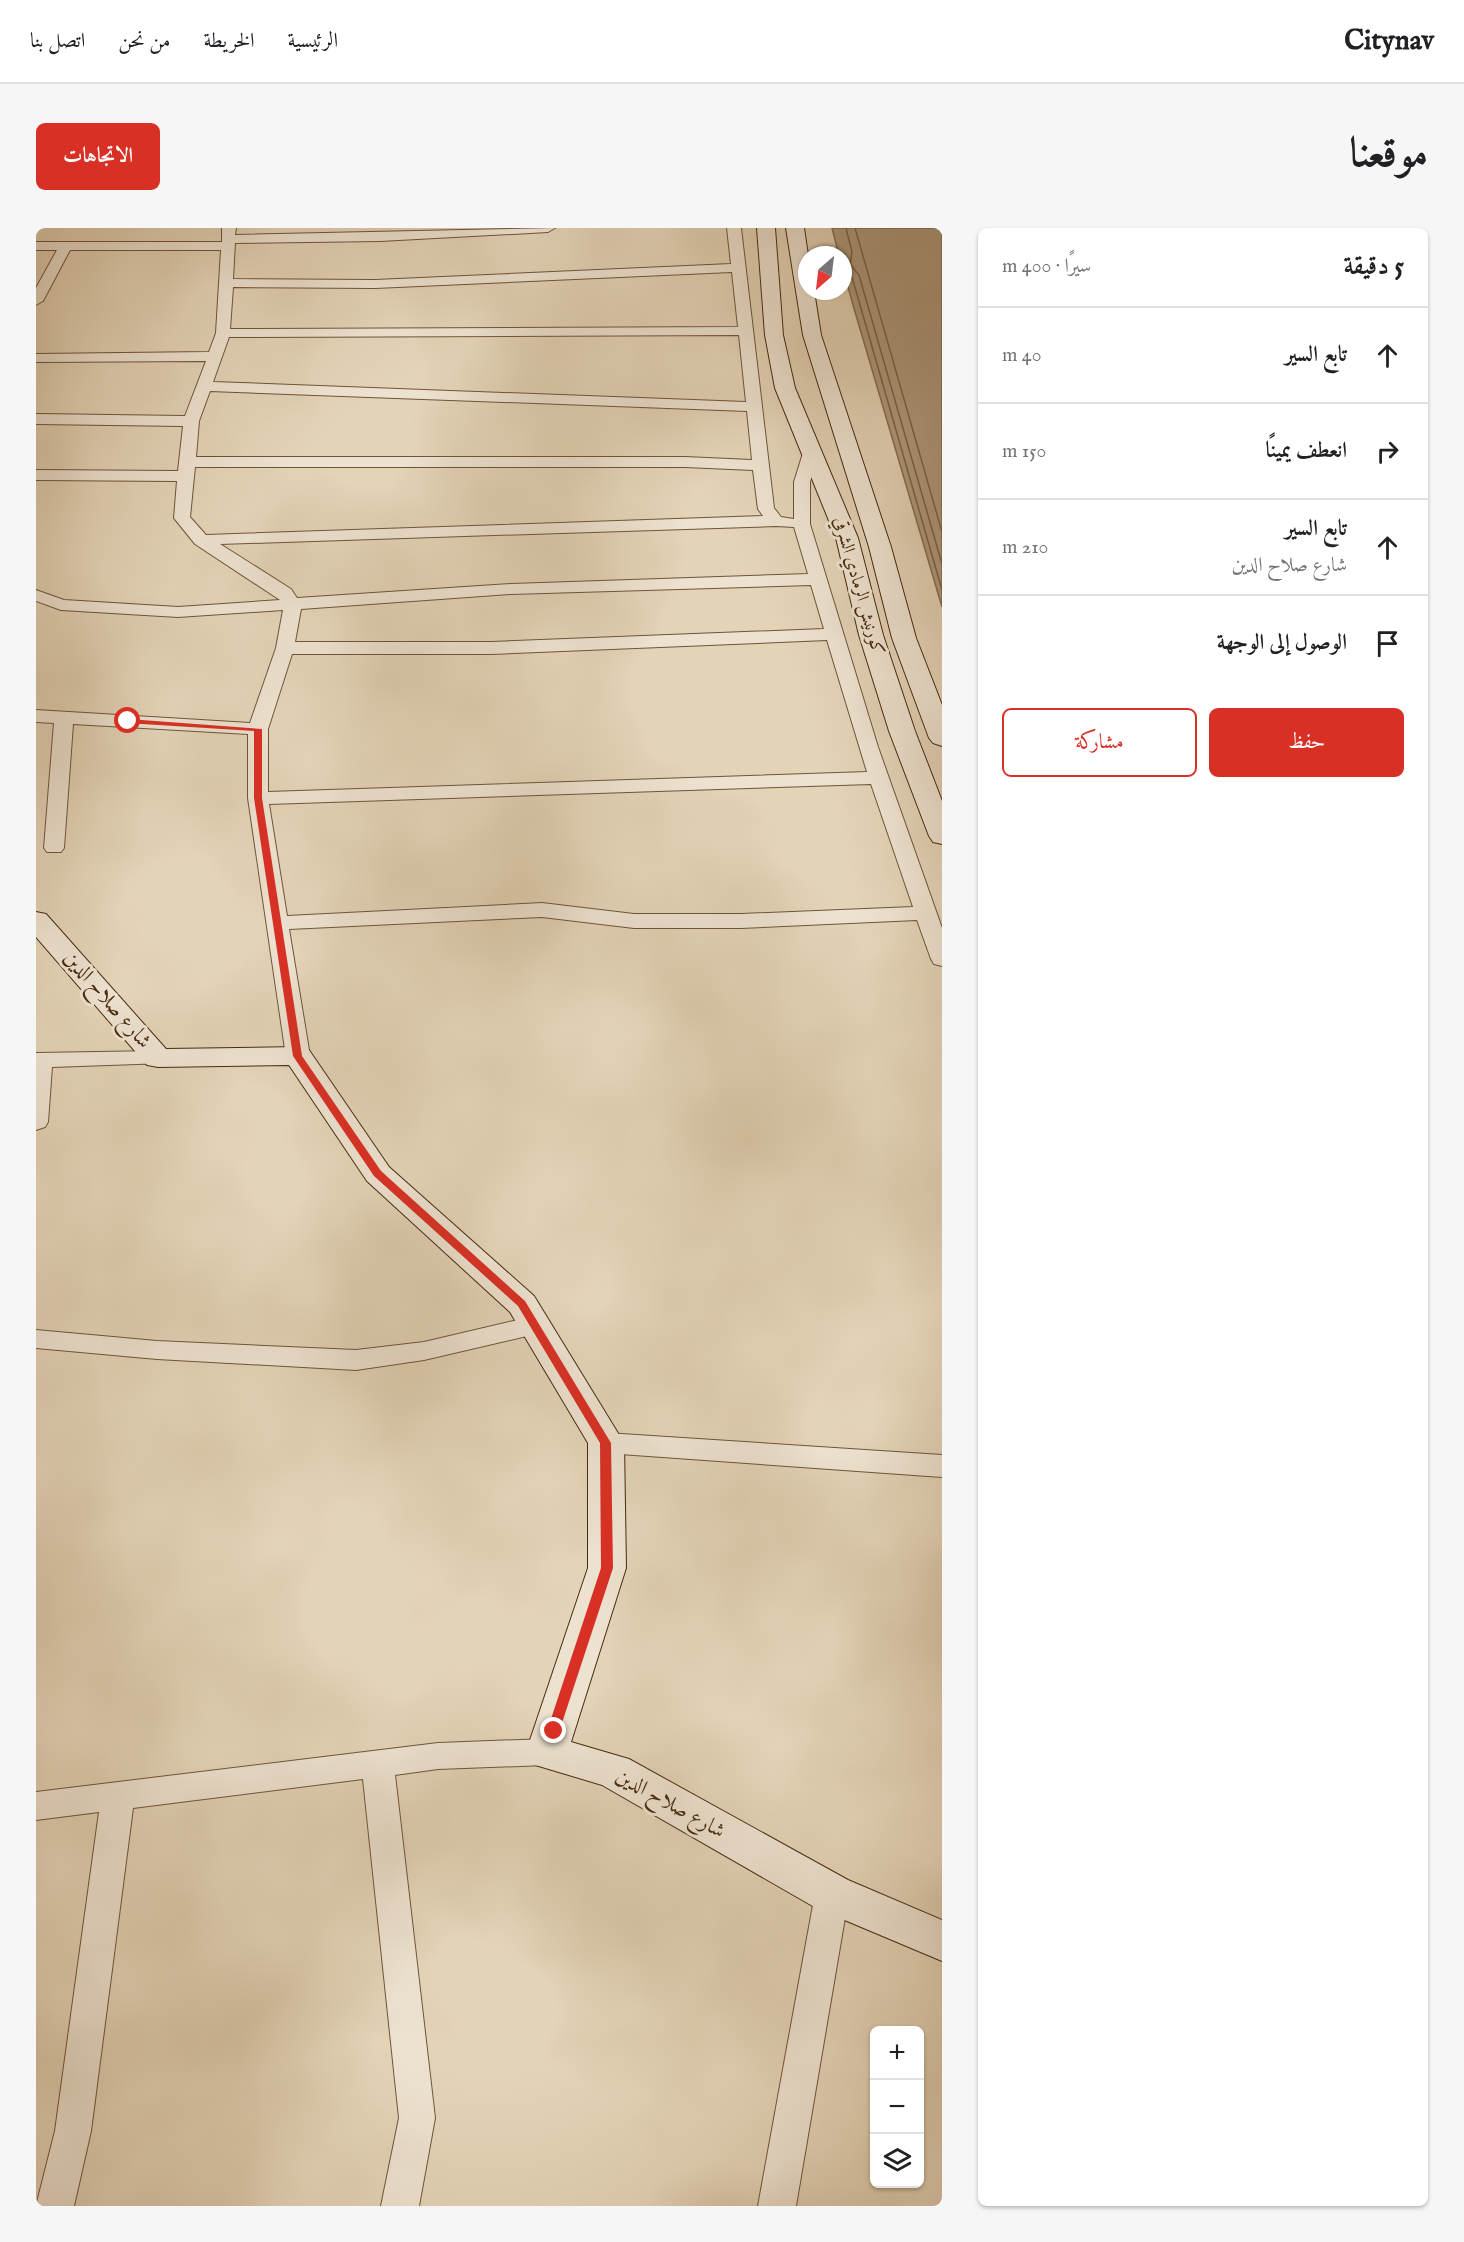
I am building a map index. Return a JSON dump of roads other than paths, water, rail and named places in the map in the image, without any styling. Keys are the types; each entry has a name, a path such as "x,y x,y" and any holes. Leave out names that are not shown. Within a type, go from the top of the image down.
{"main road":[{"name":"كورنيش الرمادي الشرقي","path":"766,228 774,335 785,388 847,538 902,731 942,836"},
{"name":"كورنيش الرمادي الشرقي","path":"795,228 812,335 880,547 904,638 942,738"},
{"path":"774,335 812,335"},
{"name":"شارع صلاح الدين","path":"36,920 158,1058 298,1056"},
{"path":"298,1056 378,1174 522,1304 606,1443 607,1568 547,1752"},
{"name":"شارع صلاح الدين","path":"547,1752 614,1771 832,1894 942,1941"}],"street":[{"path":"36,246 65,247 229,238 380,237 548,228"},
{"path":"734,228 766,509 776,521"},
{"path":"229,238 223,333 191,421 182,518 201,540 285,593 293,605 285,648 258,729 258,798 298,1056"},
{"path":"36,301 65,247"},
{"path":"226,283 375,284 739,268"},
{"path":"223,333 747,331"},
{"path":"36,358 214,356"},
{"path":"204,386 754,407"},
{"path":"36,419 191,421"},
{"path":"811,453 801,490 802,524 879,778 942,959"},
{"path":"36,475 186,469 685,462 760,465"},
{"path":"201,540 776,521 802,524"},
{"path":"36,594 61,605 178,612 511,589 819,579"},
{"path":"285,648 481,648 835,634"},
{"path":"36,716 258,729"},
{"path":"54,848 64,717"},
{"path":"258,798 879,778"},
{"path":"277,923 542,910 634,921 741,921 926,913"},
{"path":"36,1122 39,1060 158,1058"},
{"path":"36,1339 157,1350 356,1360 424,1351 535,1325"},
{"path":"606,1443 942,1466"},
{"path":"36,1806 438,1756 547,1752"},
{"path":"378,1764 417,2118 400,2206"},
{"path":"55,2206 73,2131 118,1795"},
{"path":"777,2206 832,1894"}],"water":[{"path":"832,228 942,228 942,607 852,300 852,246 837,246"}]}
